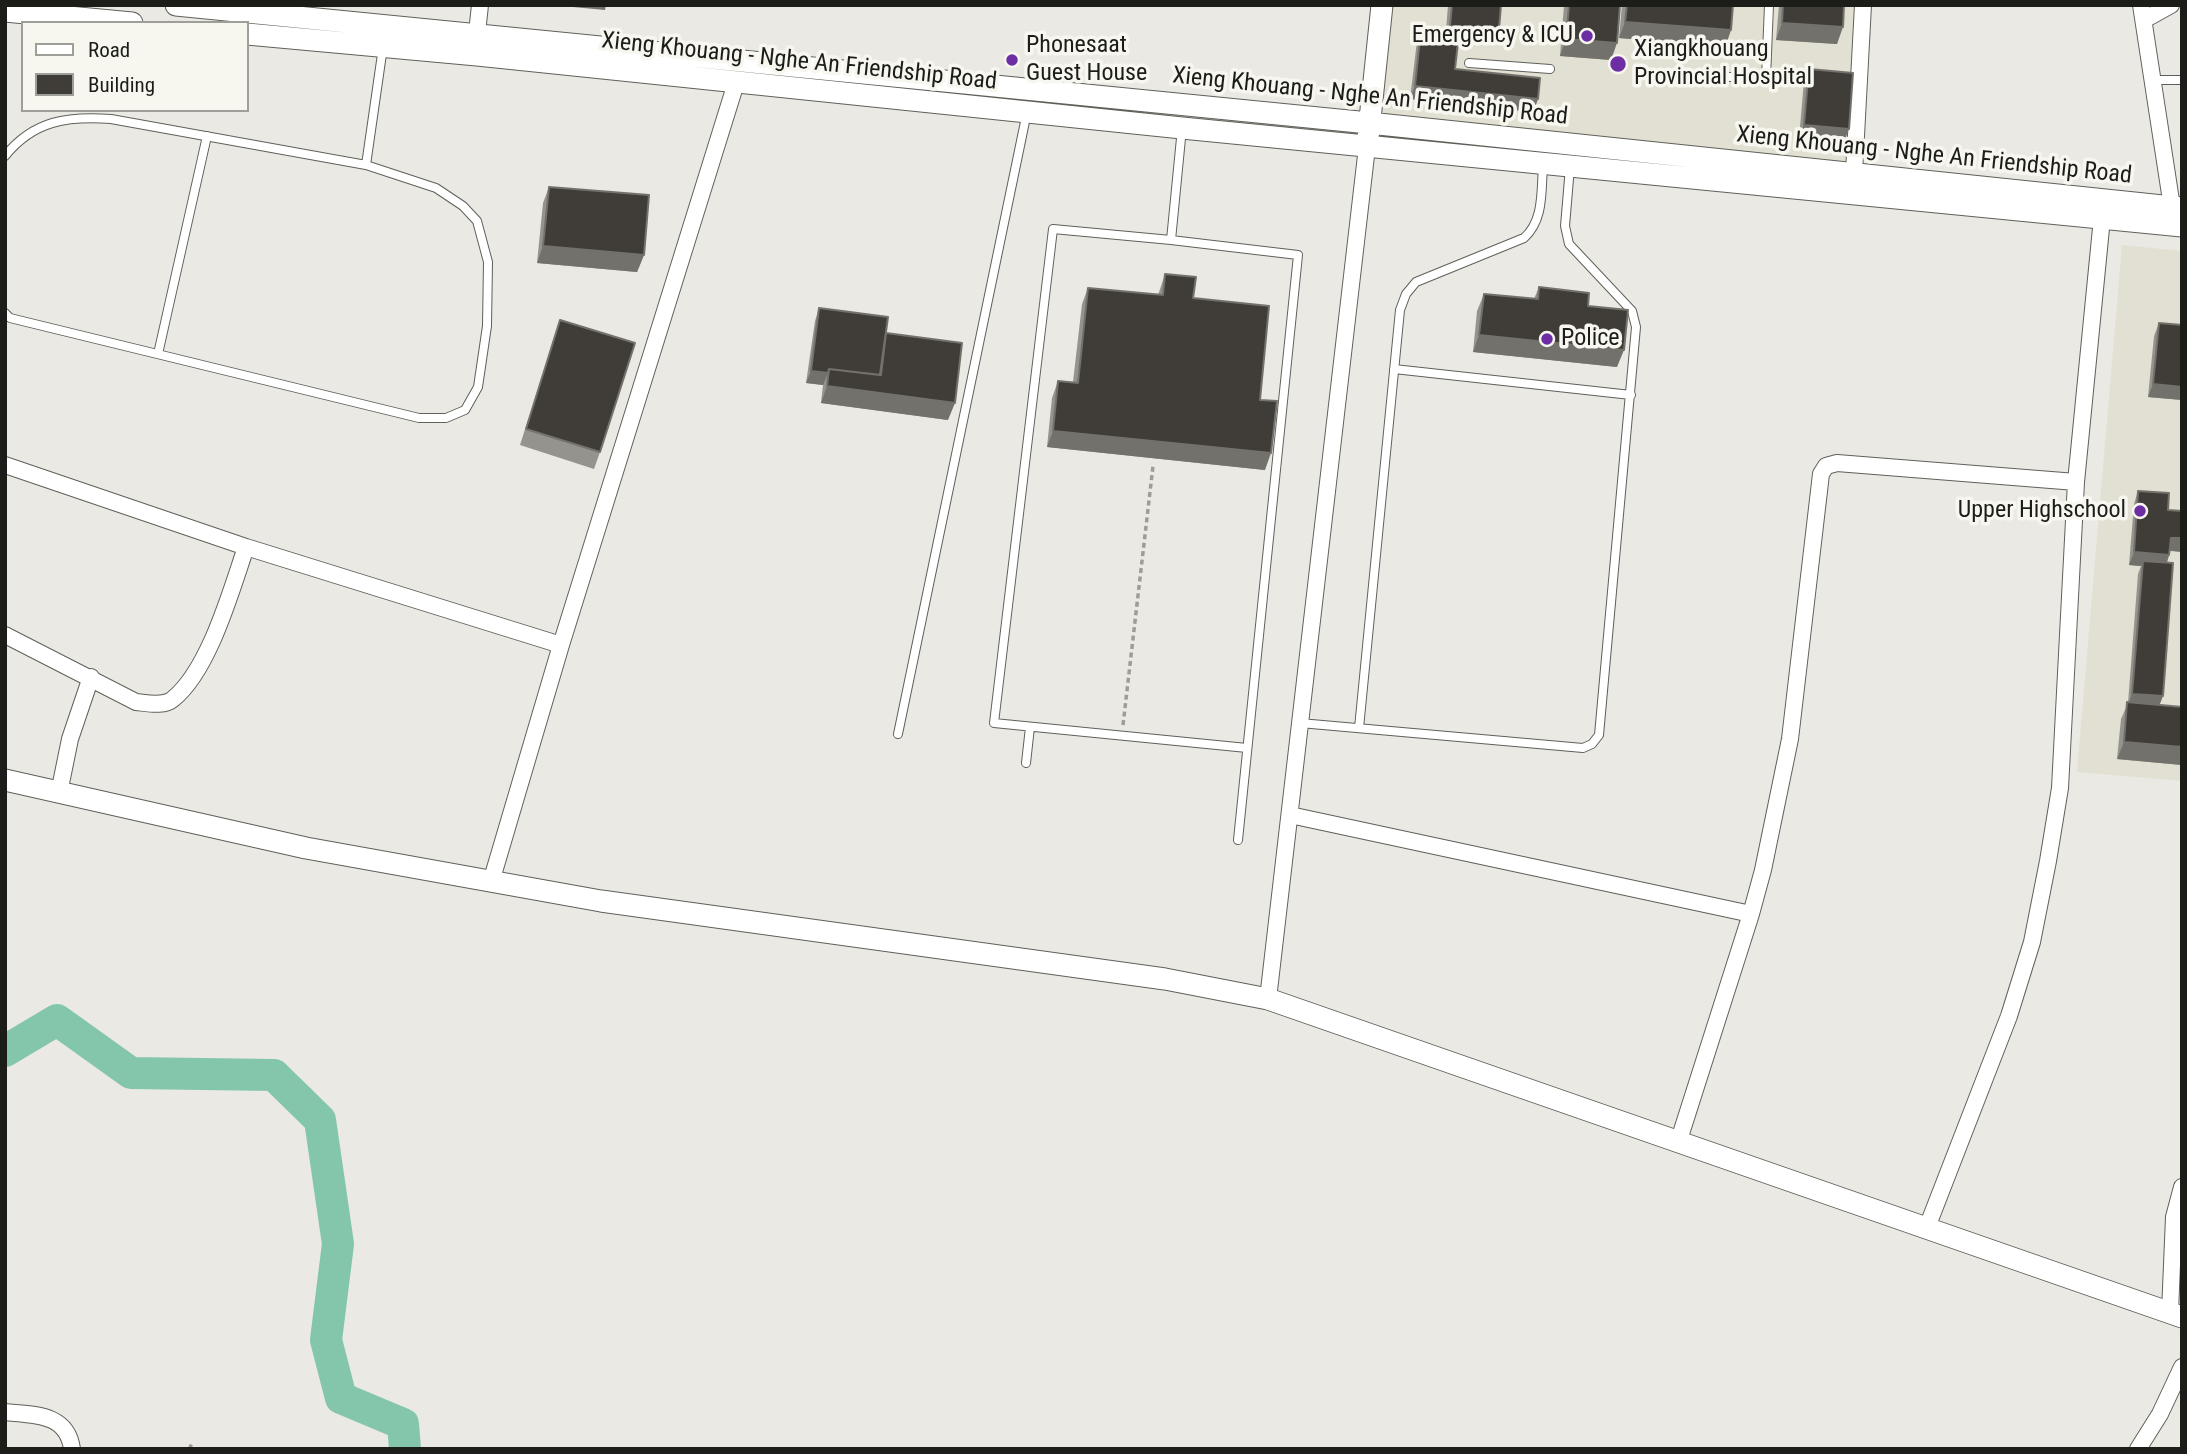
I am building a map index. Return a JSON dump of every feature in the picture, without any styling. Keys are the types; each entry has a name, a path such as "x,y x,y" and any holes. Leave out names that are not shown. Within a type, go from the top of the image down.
{"street":[{"name":"Xieng Khouang - Nghe An Friendship Road","path":"177,5 1854,173 2179,214"},
{"path":"477,33 481,5"},
{"path":"1268,999 1382,5"},
{"path":"1854,173 1863,5"},
{"path":"2171,5 2143,13 2179,214"},
{"path":"5,11 111,21"},
{"name":"Xieng Khouang - Nghe An Friendship Road","path":"248,34 2102,218 2179,214"},
{"path":"491,882 561,645 736,83 740,60"},
{"path":"1926,1230 2009,1016 2035,929 2060,788 2077,482 2102,218"},
{"path":"1678,1143 1763,870 1790,738 1821,474 1826,466 1837,463 2077,482"},
{"path":"5,465 246,547 561,645"},
{"path":"5,635 136,702 154,704 172,701 200,666 222,617 246,547"},
{"path":"59,793 70,739 90,677"},
{"path":"5,780 306,848 491,882 614,903 1165,979 1268,999 2176,1315 2174,1217 2182,1186"},
{"path":"1290,815 1751,914"},
{"path":"2138,1449 2160,1414 2182,1367"},
{"path":"5,1412 48,1416 62,1424 71,1440 72,1449"}],"lane":[{"path":"1730,76 1766,78 1769,5"},
{"path":"366,165 383,47"},
{"path":"1469,63 1550,69"},
{"path":"2153,80 2182,80"},
{"path":"898,734 1027,112"},
{"path":"5,156 16,142 50,123 78,117 111,118 366,165 436,188 463,206 477,221 488,262 487,327 478,387 465,410 446,418 419,418 7,316"},
{"path":"1171,240 1182,128"},
{"path":"158,354 207,136"},
{"path":"1359,728 1400,310 1406,294 1416,282 1524,238 1534,229 1538,218 1543,163"},
{"path":"1300,723 1583,748 1592,744 1599,735 1636,327 1632,311 1569,244 1565,226 1570,166"},
{"path":"1238,840 1298,255 1053,229 994,723 1247,748"},
{"path":"1395,369 1631,396"},
{"path":"1026,763 1030,727"}],"path":[{"path":"1121,736 1153,466"},
{"path":"189,1449 193,1442"}],"shaded area":[{"name":"Xiangkhouang Provincial Hospital","path":"1382,5 1863,5 1854,173 1369,123"},
{"name":"Upper Highschool","path":"2122,245 2182,251 2182,781 2077,772"}],"building":[{"path":"1452,5 1501,5 1499,29 1450,26"},
{"path":"1569,5 1620,5 1617,43 1566,39"},
{"path":"1627,5 1733,5 1731,30 1625,22"},
{"path":"1783,5 1844,5 1843,27 1782,23"},
{"path":"1421,29 1459,33 1455,69 1540,78 1538,99 1415,86"},
{"path":"1809,69 1853,73 1849,129 1804,125"},
{"path":"549,187 649,195 644,255 543,246"},
{"path":"1165,274 1196,277 1193,298 1269,306 1260,400 1277,401 1271,453 1053,431 1058,381 1078,383 1088,288 1163,295"},
{"path":"1539,287 1589,293 1588,306 1628,310 1624,350 1479,335 1484,294 1538,299"},
{"path":"819,308 888,317 880,375 829,369 828,373 811,371"},
{"path":"560,320 635,343 600,452 526,429"},
{"path":"2159,323 2182,325 2182,387 2153,384"},
{"path":"886,333 962,343 955,403 827,386 829,369 881,375"},
{"path":"2138,491 2169,493 2168,510 2182,511 2182,538 2171,538 2169,555 2134,552"},
{"path":"2143,561 2173,563 2163,696 2132,694"},
{"path":"2127,702 2182,707 2182,747 2124,742"}],"waterway":[{"path":"5,1051 57,1020 131,1073 274,1075 320,1120 338,1244 326,1340 341,1398 403,1424 405,1449"}],"place":[{"name":"Emergency & ICU","path":"1587,36"},
{"name":"Phonesaat Guest House","path":"1012,60"},
{"name":"Xiangkhouang Provincial Hospital","path":"1618,64"},
{"name":"Police","path":"1547,339"},
{"name":"Upper Highschool","path":"2140,511"}]}
